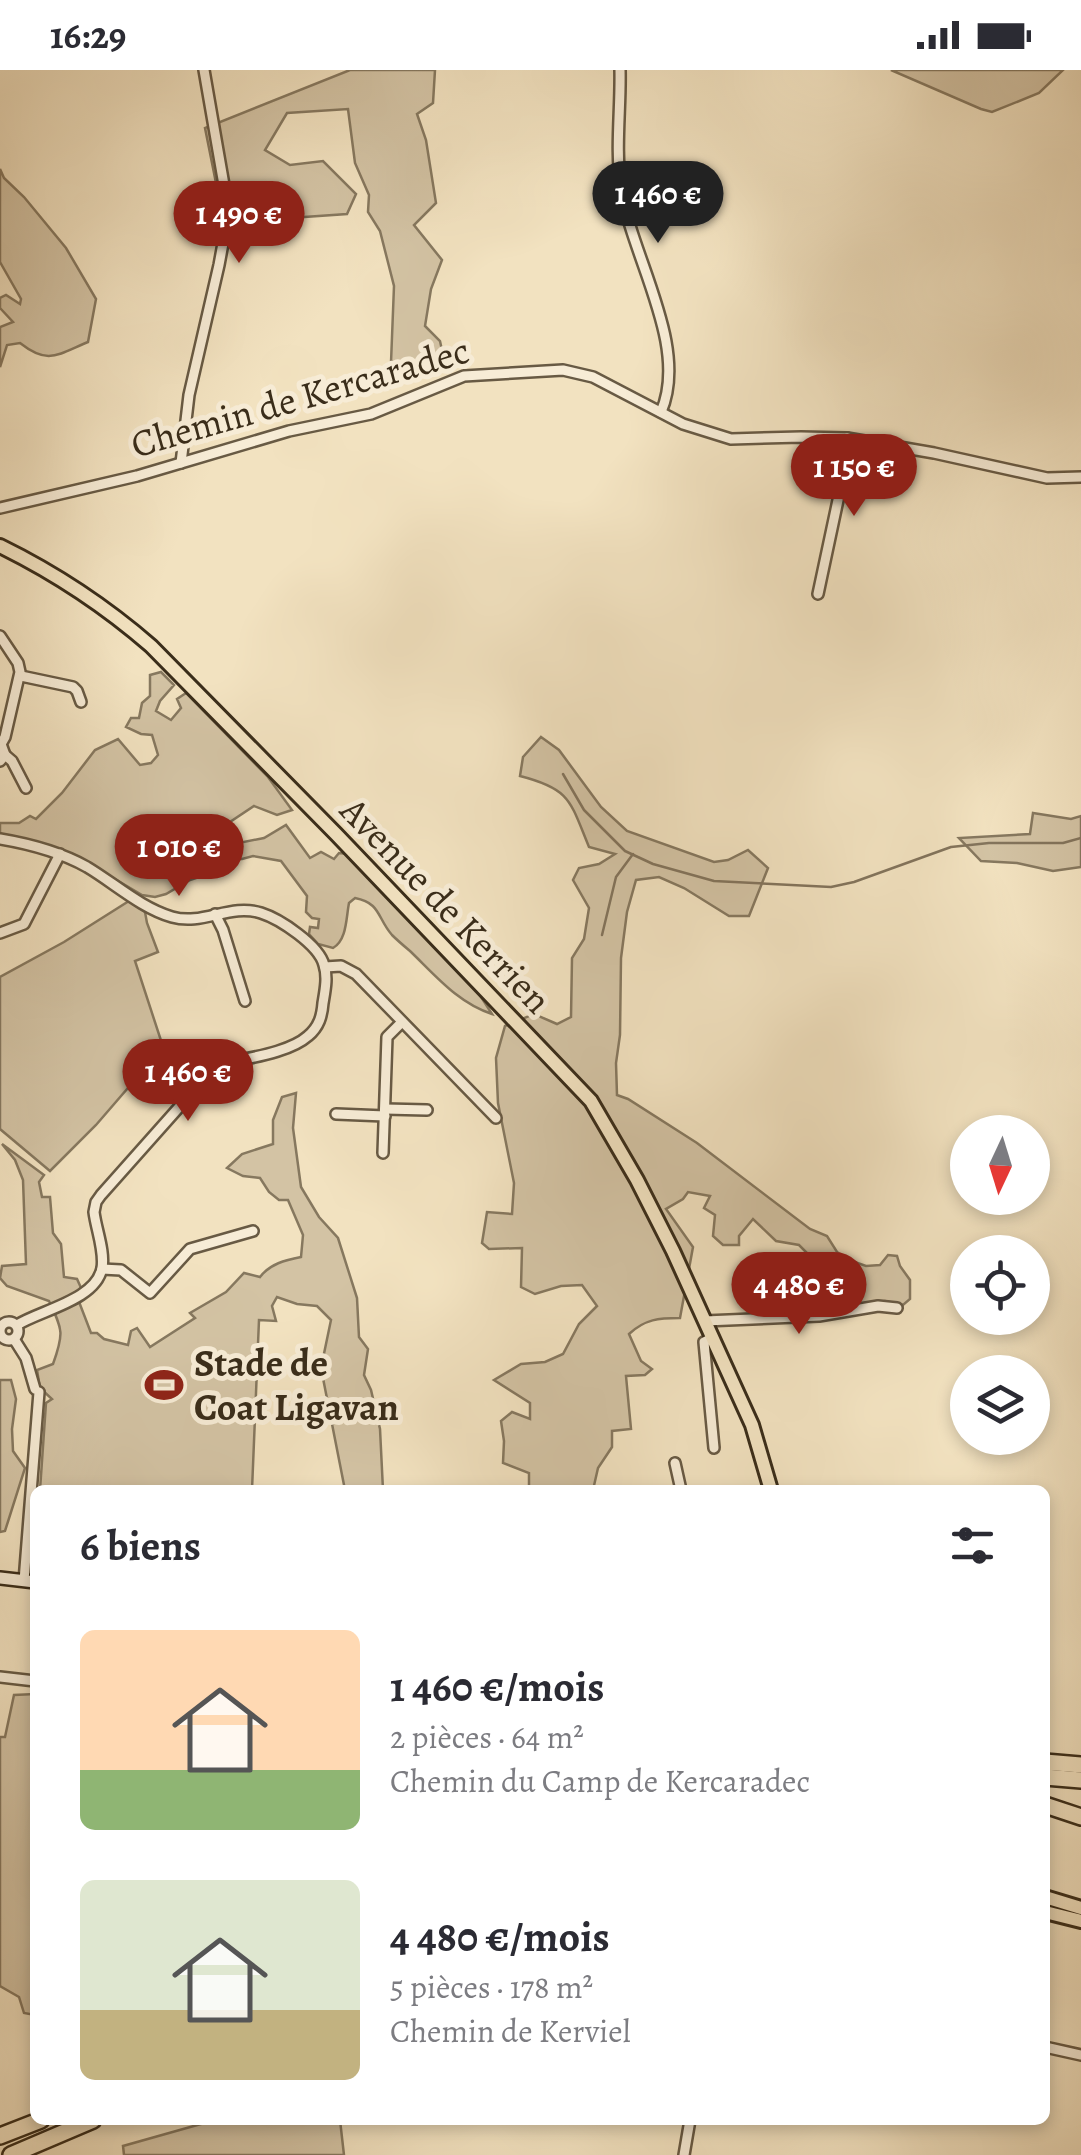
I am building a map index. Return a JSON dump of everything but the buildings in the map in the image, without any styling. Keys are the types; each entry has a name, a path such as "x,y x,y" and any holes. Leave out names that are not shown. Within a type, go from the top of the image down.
{"highway":[{"path":"1050,1762 1081,1765"},
{"path":"1050,1778 1081,1780"},
{"path":"1050,1807 1081,1817"},
{"path":"0,2136 30,2124"},
{"path":"11,2155 81,2125"}],"main road":[{"name":"Avenue de Kerrien","path":"0,546 120,619 172,666 596,1108 664,1231 752,1425 768,1485"},
{"name":"Avenue de Kerrien","path":"0,556 56,577"},
{"path":"0,1578 29,1581"},
{"path":"1050,1899 1081,1908"},
{"path":"1050,1913 1081,1921"}],"street":[{"path":"180,464 188,395 226,227 221,159 204,70"},
{"path":"620,70 622,198 669,364 670,383 662,412"},
{"name":"Chemin de Kercaradec","path":"0,508 180,464 289,431 371,414 452,380 479,374 563,370 607,383 698,430 732,440 847,438 1029,474 1081,478"},
{"path":"818,594 844,472 847,438"},
{"path":"0,636 18,663 20,676 1,751 26,788"},
{"path":"20,676 73,687 81,702"},
{"path":"0,839 60,854 84,865 170,917 195,919 244,909 266,914 307,942 325,968 322,1012 309,1036 286,1048 212,1064 96,1202 102,1268 90,1290 16,1325"},
{"path":"0,933 24,924 60,854"},
{"path":"215,914 224,930 245,1001"},
{"path":"325,968 341,966 350,970 496,1118"},
{"path":"383,1154 386,1038 402,1022"},
{"path":"336,1114 427,1110"},
{"path":"102,1268 121,1270 150,1293 190,1249 253,1231"},
{"path":"705,1321 819,1316 878,1306 897,1308"},
{"path":"10,1322 16,1325 18,1333 14,1339 6,1340 1,1327 10,1322"},
{"name":"Avenue de Kerrien","path":"712,1338 704,1342 714,1448"},
{"path":"14,1339 26,1358 37,1390 33,1485"},
{"path":"675,1462 680,1485"},
{"path":"0,1677 30,1680"},
{"path":"1050,2048 1081,2056"},
{"path":"684,2155 689,2125"}],"shaded area":[{"path":"350,70 435,70 433,103 417,114 426,140 436,203 414,225 442,260 431,289 425,326 440,341 445,364 390,388 394,286 380,231 368,212 369,195 355,163 348,109 287,113 265,150 290,165 323,161 356,194 347,214 221,220 205,128"},
{"path":"891,70 1063,70 1039,93 992,112"},
{"path":"0,169 66,248 96,299 88,342 53,356 38,354 20,343 7,345 0,367 0,327 13,322 0,308 0,298 6,295 20,304 21,299 0,262"},
{"path":"161,672 174,685 156,711 171,720 181,708 177,699 186,693 268,777 292,810 277,815 254,806 221,828 219,847 264,838 286,825 310,858 321,852 334,859 339,853 348,854 469,978 492,1014 448,988 392,935 374,907 363,900 355,898 349,903 338,944 333,948 318,944 309,934 310,927 318,928 319,919 306,912 307,896 281,861 253,856 225,859 217,871 155,897 142,895 88,863 57,850 0,836 0,823 19,823 30,816 36,819 95,750 118,739 140,765 151,763 158,755 152,735 126,727 131,718 139,718 142,703 150,696 150,675"},
{"path":"541,737 559,750 601,807 627,831 714,862 748,850 768,868 749,916 729,916 659,877 636,880 621,958 617,1095 697,1143 810,1229 827,1236 846,1259 866,1266 880,1265 888,1255 897,1256 910,1280 910,1299 903,1305 885,1301 805,1312 796,1303 800,1280 808,1267 808,1254 799,1245 776,1241 753,1219 739,1236 739,1245 723,1245 713,1236 715,1215 704,1208 710,1196 688,1192 666,1209 693,1247 680,1318 653,1320 629,1334 641,1361 652,1369 645,1375 626,1376 631,1429 612,1431 612,1447 598,1468 594,1485 529,1485 529,1473 503,1463 501,1421 512,1412 530,1419 530,1403 494,1380 521,1364 545,1362 563,1354 579,1324 597,1306 582,1285 535,1294 521,1287 522,1248 489,1249 482,1243 487,1212 512,1214 514,1183 498,1103 496,1058 505,1026 534,1014 557,1024 571,1017 572,958 584,939 589,908 573,880 579,868 599,864 615,854 589,847 572,808 559,792 520,776 523,757"},
{"path":"1033,813 1071,819 1081,816 1081,867 1053,871 981,861 959,838 1030,834"},
{"path":"129,901 145,912 158,952 135,961 168,1062 134,1081 50,1171 0,1129 0,977"},
{"path":"296,1093 293,1128 301,1187 319,1217 338,1238 357,1298 359,1337 368,1349 364,1375 380,1429 383,1485 344,1485 321,1368 331,1320 317,1306 277,1297 272,1306 276,1321 259,1320 252,1485 40,1485 46,1403 52,1399 40,1388 37,1370 53,1364 60,1332 49,1301 7,1286 0,1278 2,1266 26,1264 23,1180 15,1160 2,1144 44,1175 39,1182 42,1197 50,1197 53,1233 61,1244 64,1277 77,1279 82,1290 76,1294 91,1333 128,1345 131,1331 137,1328 150,1347 195,1318 190,1313 226,1292 244,1273 260,1277 278,1263 301,1257 303,1235 288,1200 279,1200 260,1178 243,1176 227,1168 242,1154 273,1144 273,1120 282,1097"},
{"path":"0,1380 11,1380 16,1399 13,1451 25,1468 5,1531 0,1532"},
{"path":"30,1694 30,2014 24,2013 19,1997 0,1986 0,1737 5,1737 14,1695"},
{"path":"197,2125 341,2125 344,2155 124,2155 123,2146"}],"waterway":[{"path":"563,774 584,810 625,851 653,864 714,881 831,887 951,847 1063,843 1081,838"},
{"path":"602,935 616,877 633,854"}],"place":[{"name":"Stade de Coat Ligavan","path":"164,1385"}]}
